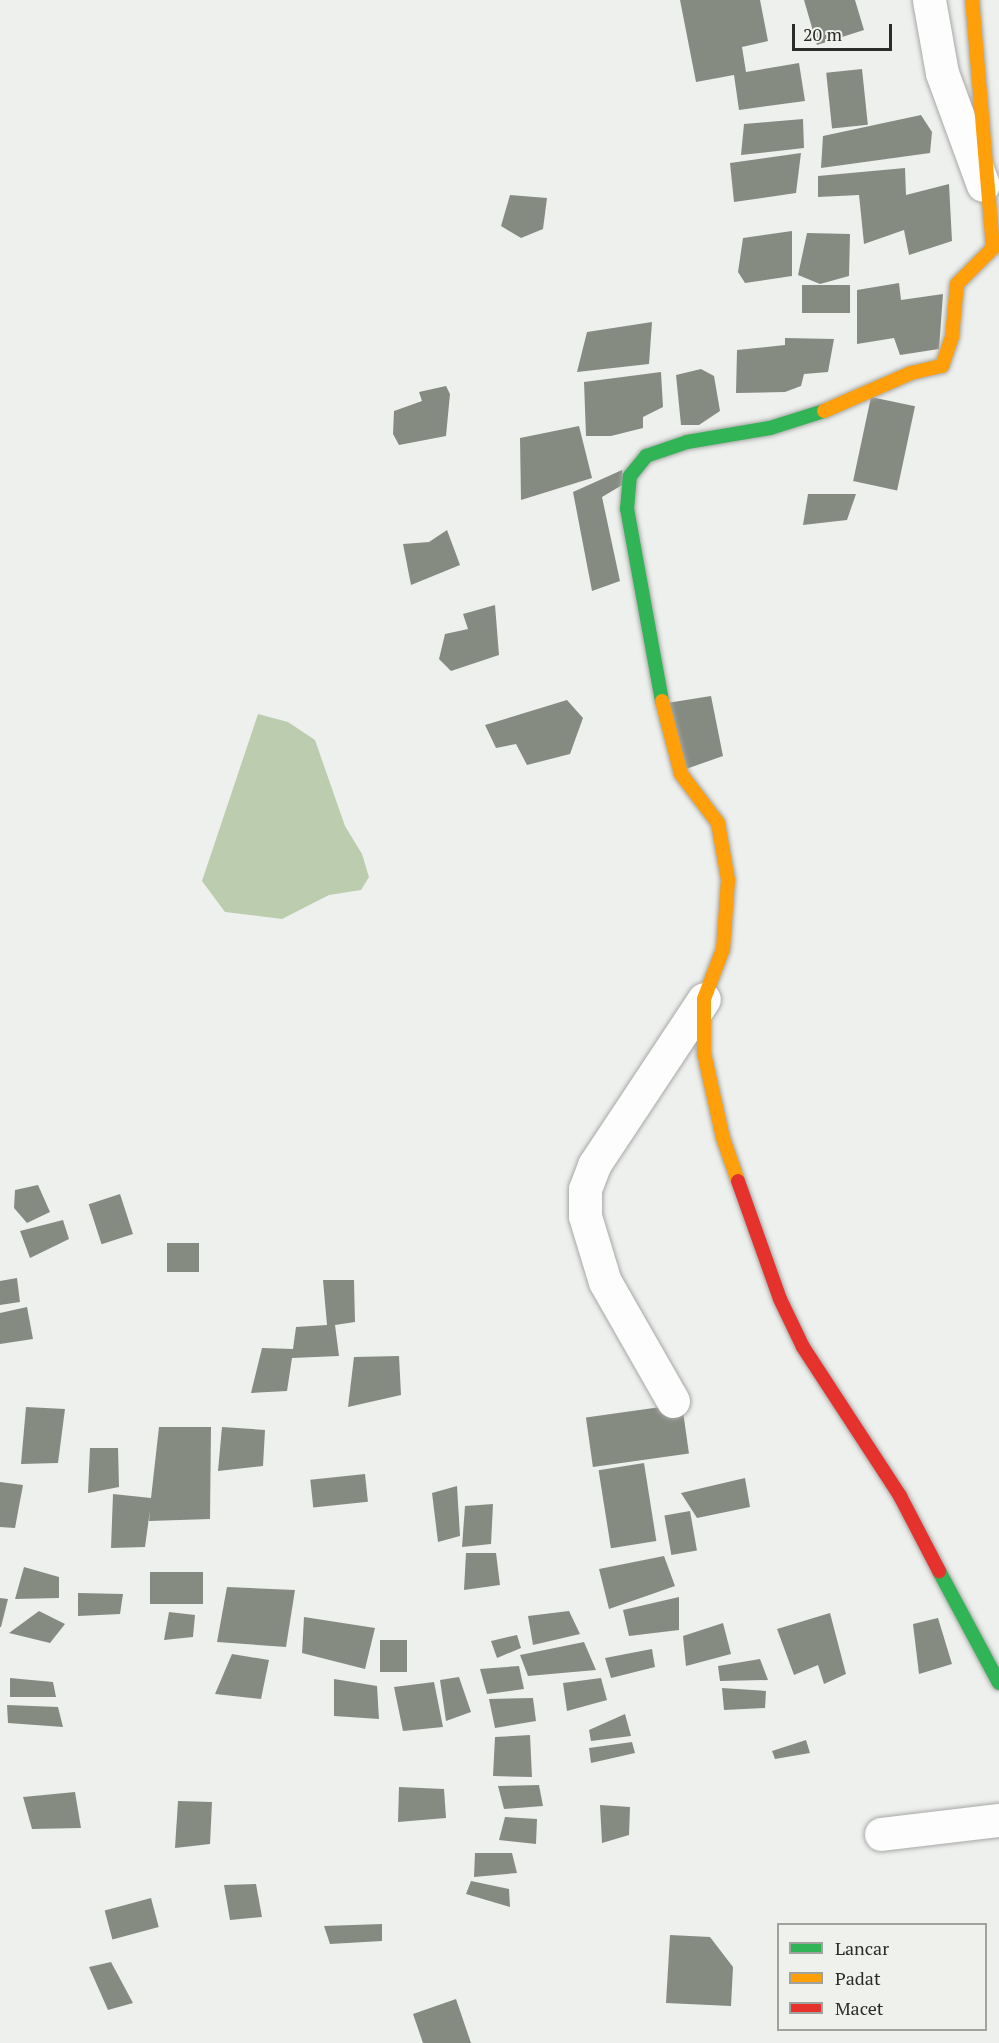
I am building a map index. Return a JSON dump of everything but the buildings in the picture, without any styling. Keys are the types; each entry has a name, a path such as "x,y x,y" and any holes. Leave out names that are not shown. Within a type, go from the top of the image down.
{"street":[{"path":"929,0 942,73 992,208"},
{"path":"673,1401 605,1282 585,1216 585,1189 594,1165 704,999 723,949 728,880 718,823 681,774 667,728 629,520 630,476 646,456 687,442 770,428 847,404 911,373 942,366 952,337 957,284 993,248 992,208 972,0"},
{"path":"704,999 704,1053 723,1138 780,1299 802,1347 900,1496 999,1683"},
{"path":"881,1833 999,1821"}],"shaded area":[{"path":"258,714 288,722 315,740 345,826 362,854 369,877 361,890 329,895 282,919 225,912 202,881"}],"traffic: fast":[{"path":"662,701 627,509 630,476 646,456 687,442 770,428 824,411"},
{"path":"939,1571 999,1683"}],"traffic: slow":[{"path":"824,411 911,373 942,366 952,337 957,284 993,248 972,0"},
{"path":"662,701 681,774 718,823 728,880 723,949 704,999 704,1053 723,1138 738,1181"}],"traffic: jam":[{"path":"738,1181 780,1299 803,1347 900,1496 939,1571"}]}
